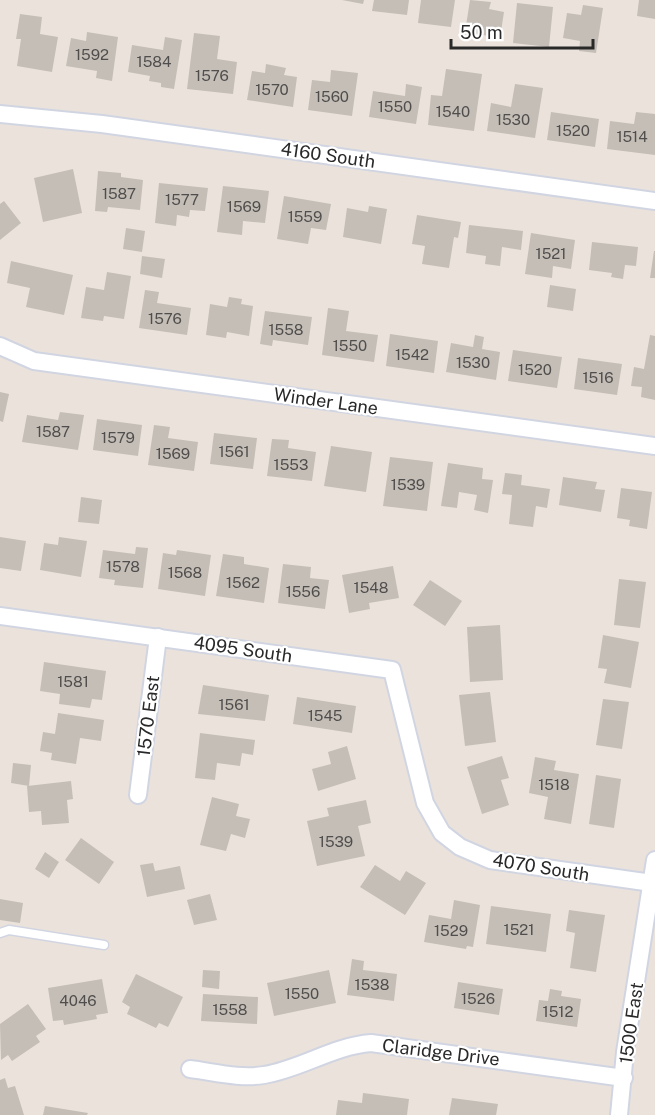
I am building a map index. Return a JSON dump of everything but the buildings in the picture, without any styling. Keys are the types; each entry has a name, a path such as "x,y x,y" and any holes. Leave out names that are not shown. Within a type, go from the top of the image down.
{"street":[{"name":"4160 South","path":"0,114 114,125 655,201"},
{"name":"Winder Lane","path":"0,346 34,361 655,446"},
{"name":"4095 South","path":"0,616 392,670 413,763"},
{"name":"1570 East","path":"138,795 158,637"},
{"name":"4070 South","path":"413,763 431,813 442,832 460,847 490,860 652,884"},
{"name":"1500 East","path":"619,1115 625,1053 650,930 655,860"},
{"name":"Claridge Drive","path":"190,1069 240,1076 262,1076 351,1045 371,1043 624,1078"}],"lane":[{"path":"0,933 9,930 104,945"}]}
